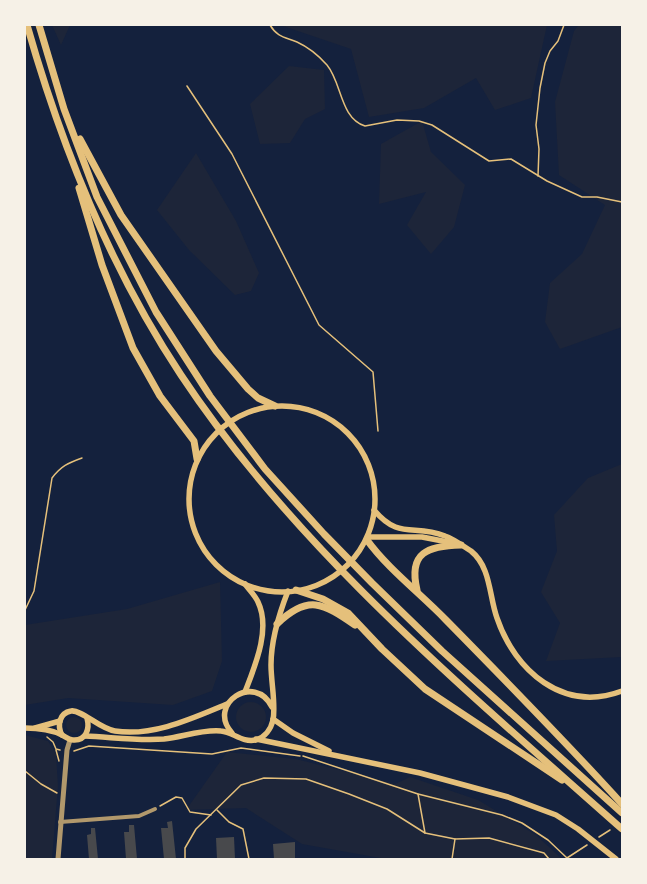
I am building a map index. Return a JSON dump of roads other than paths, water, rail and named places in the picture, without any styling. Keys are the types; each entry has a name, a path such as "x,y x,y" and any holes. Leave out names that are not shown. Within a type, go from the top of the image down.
{"highway":[{"path":"27,25 53,113 70,159 102,265 133,348 160,396 194,441 197,459"},
{"path":"38,25 64,109 98,197 156,312 210,396 265,468 324,534 442,651 622,813"},
{"path":"64,109 113,201 165,279 239,380 258,398 275,406"},
{"path":"70,159 105,238 129,287 182,375 224,435 302,528 348,576 434,659 622,829"},
{"path":"369,538 381,558 417,591 494,668 622,804"},
{"path":"417,591 414,578 415,568 419,559 427,550 437,546 461,545"},
{"path":"296,590 337,605 348,613 362,629 425,689 579,791"},
{"path":"277,624 290,612 299,607 314,604 334,611 362,629"}],"main road":[{"path":"275,406 292,406 310,410 325,416 350,436 360,448 371,474 374,492 374,510 369,538 350,562 326,580 296,590 288,591 266,590 245,584 226,573 216,564 198,538 192,524 189,493 191,478 197,459 207,443 224,426 245,413 275,406"},
{"path":"374,510 390,525 400,529 444,536 472,552 481,562 488,578 496,616 501,629 515,654 533,675 555,690 586,698 602,697 622,691"},
{"path":"369,538 422,537 461,545"},
{"path":"245,584 258,601 261,610 262,625 261,640 252,674 245,692"},
{"path":"256,740 268,732 274,719 270,664 277,624 288,591"},
{"path":"62,735 59,726 62,716 72,711 78,711 104,728 115,731 148,730 187,721 227,704 238,694 245,692 254,692 262,695 269,702 273,710"},
{"path":"227,704 225,721 228,729 240,739 256,740 339,755 468,785 533,806 556,816 578,829 616,859"},
{"path":"85,736 89,724 87,718"},
{"path":"274,719 303,739 339,755"},
{"path":"35,728 60,721"},
{"path":"25,728 35,728 62,735 70,740 80,739 85,736 130,740 164,739 213,730 223,731 234,735"}],"street":[{"path":"58,859 67,750 70,740"},
{"path":"60,822 139,816 155,809"}]}
